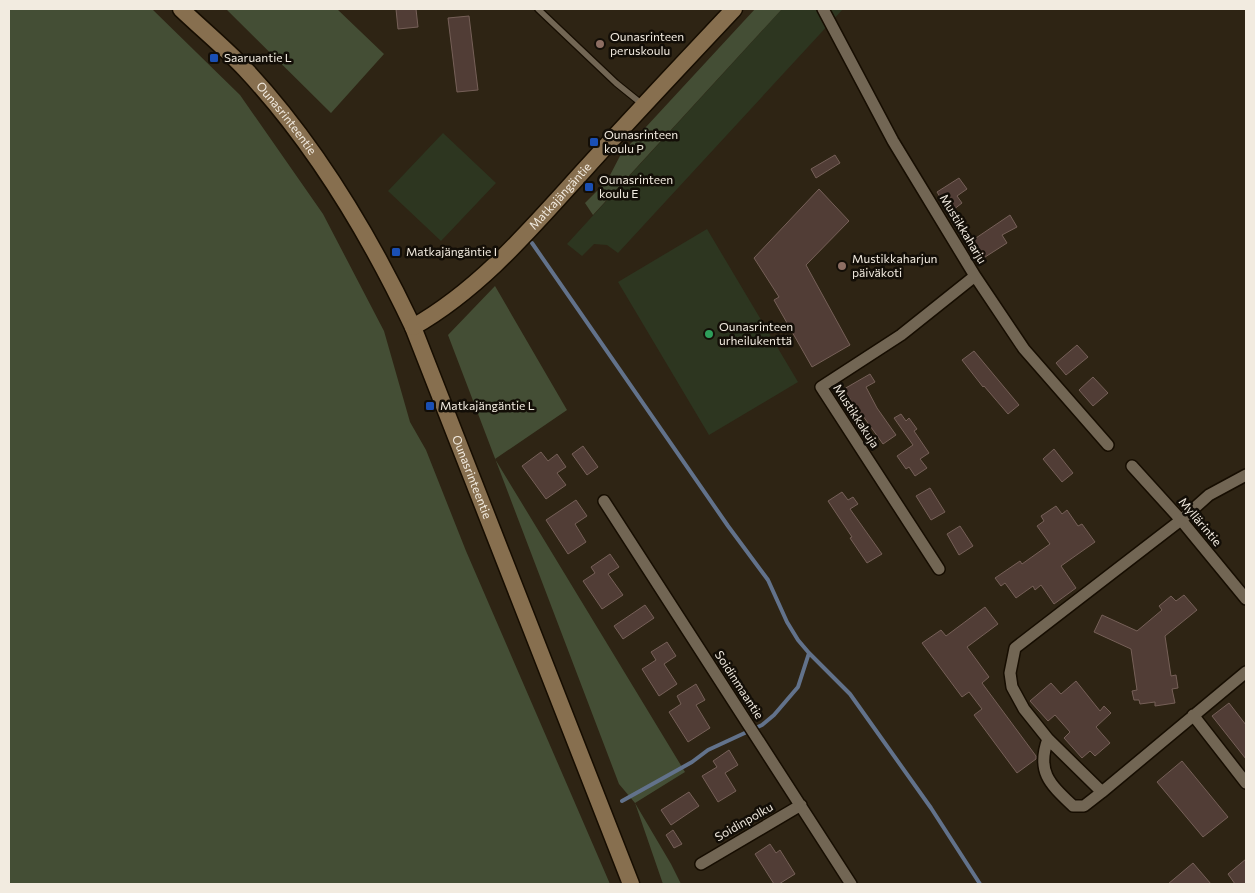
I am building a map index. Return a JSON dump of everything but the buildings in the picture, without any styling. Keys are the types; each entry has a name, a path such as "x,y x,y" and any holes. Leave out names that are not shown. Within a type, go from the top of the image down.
{"street":[{"name":"Ounasrinteentie","path":"182,9 244,68 285,115 316,156 381,260 413,327 631,884"},
{"name":"Matkajängäntie","path":"413,327 453,302 478,281 531,228 734,9"},
{"name":"Mustikkaharju","path":"823,9 893,141 975,276 1024,348 1108,445"},
{"name":"Mustikkakuja","path":"939,569 821,386 901,335 975,276"},
{"name":"Myllärintie","path":"1132,466 1181,520 1246,598"},
{"path":"1102,792 1048,739 1024,709 1012,687 1010,674 1015,648 1181,520 1209,495 1246,476"},
{"name":"Soidinmaantie","path":"604,501 852,884"},
{"path":"1048,739 1043,752 1042,763 1048,779 1073,806 1084,806 1246,672"},
{"path":"1193,715 1246,783"},
{"name":"Soidinpolku","path":"701,864 801,805"}],"lane":[{"path":"538,9 616,83 644,105"}],"green space":[{"path":"9,9 152,9 240,95 323,214 384,331 410,422 426,450 466,551 610,884 9,884"},
{"path":"226,9 337,9 384,54 331,113"},
{"path":"755,9 782,9 593,215 585,203 607,181 621,154"},
{"path":"782,9 843,9 618,253 607,245 594,244 582,256 567,244"},
{"path":"443,133 496,183 441,241 388,191"},
{"name":"Ounasrinteen urheilukenttä","path":"707,229 798,382 709,435 618,282"},
{"path":"495,286 567,410 495,459 448,335"},
{"path":"496,460 685,772 635,803 619,784"},
{"path":"635,803 671,864 681,884 663,884"}],"waterway":[{"path":"532,243 728,526 768,580 787,622 798,640 850,694 931,808 980,884"},
{"path":"622,801 692,762 708,750 762,725 774,715 798,687 809,653"}],"place":[{"name":"Ounasrinteen peruskoulu","path":"600,44"},
{"name":"Saaruantie L","path":"214,58"},
{"name":"Ounasrinteen koulu P","path":"594,142"},
{"name":"Ounasrinteen koulu E","path":"589,187"},
{"name":"Matkajängäntie I","path":"396,252"},
{"name":"Mustikkaharjun päiväkoti","path":"842,266"},
{"name":"Ounasrinteen urheilukenttä","path":"709,334"},
{"name":"Matkajängäntie L","path":"430,406"}]}
